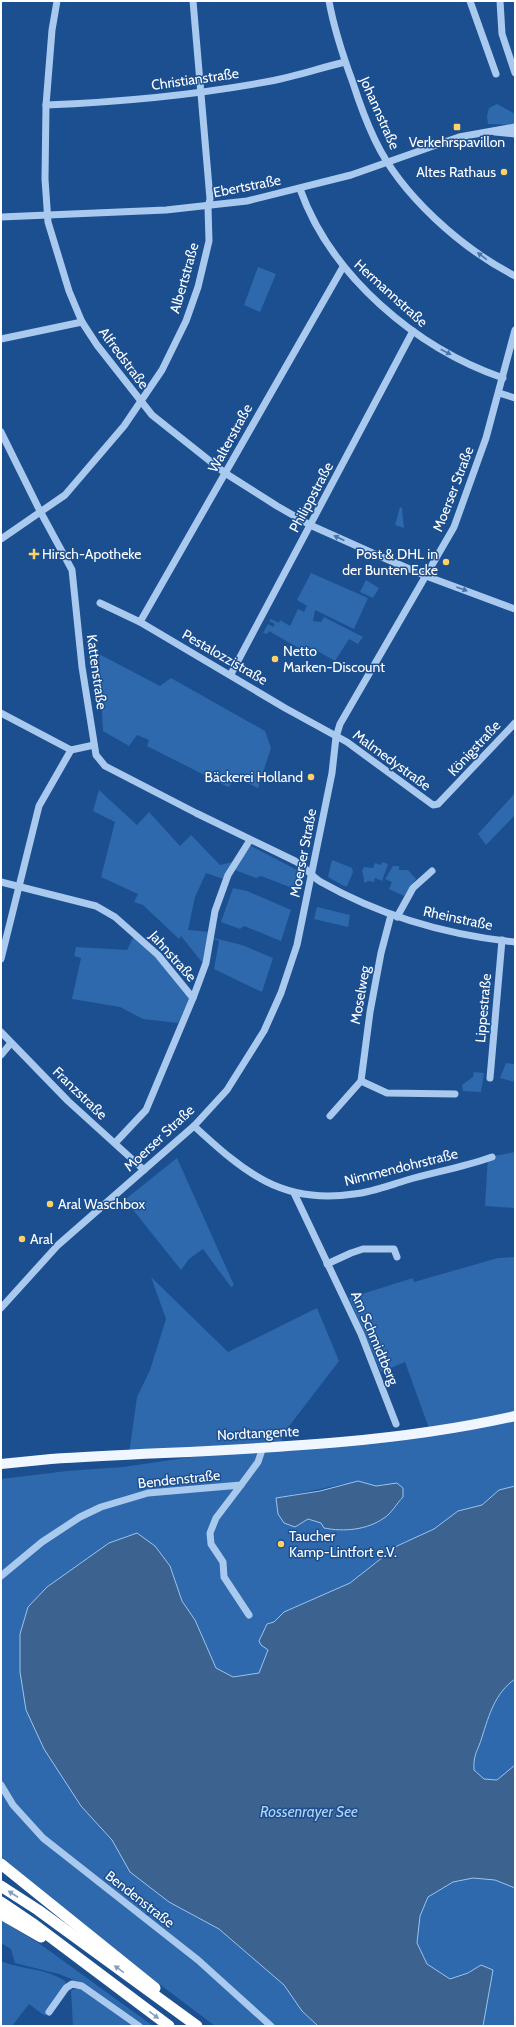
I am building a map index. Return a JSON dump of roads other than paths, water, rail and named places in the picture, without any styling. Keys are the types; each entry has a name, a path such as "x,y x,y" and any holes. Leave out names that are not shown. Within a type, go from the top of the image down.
{"highway":[{"path":"1,1864 144,1977 197,2026"},
{"path":"1,1872 88,1933"},
{"path":"1,1886 38,1910 185,2016"},
{"path":"1,1902 32,1922 169,2026"},
{"path":"1,1914 78,1958"}],"main road":[{"name":"Nordtangente","path":"1,1464 51,1459 263,1447 368,1439 476,1425 515,1416"}],"street":[{"name":"Alfredstraße","path":"57,1 52,30 46,105 45,180 48,215 69,291 82,322 97,345 152,415 225,473 310,525 426,576 515,609"},
{"name":"Albertstraße","path":"1,539 65,494 124,426 162,370 186,321 198,287 209,241 208,207 210,199 193,1"},
{"name":"Johannstraße","path":"329,1 345,62 375,140 400,181 443,225 489,262 515,276"},
{"path":"470,1 496,74"},
{"path":"500,1 502,34 513,61 515,73"},
{"name":"Christianstraße","path":"46,105 125,102 200,92 272,81 345,62"},
{"name":"Ebertstraße","path":"1,217 166,210 208,207 247,201 351,175 459,137 515,127"},
{"name":"Ebertstraße","path":"488,131 515,134"},
{"name":"Hermannstraße","path":"300,188 314,223 343,267 385,307 413,331 432,344 470,364 503,378"},
{"name":"Walterstraße","path":"140,622 343,267"},
{"path":"1,339 82,322"},
{"name":"Moerser Straße","path":"1,1308 58,1245 194,1126 227,1090 264,1031 281,993 297,945 332,773 336,737 340,724 448,540 461,512 486,438 515,330"},
{"name":"Philippstraße","path":"231,674 413,331"},
{"path":"499,393 515,398"},
{"name":"Kattenstraße","path":"1,432 3,442 72,570 82,667 96,755 105,766 304,866 312,875"},
{"name":"Pestalozzistraße","path":"100,603 140,622 231,674 336,737"},
{"path":"1,713 71,750 94,745"},
{"name":"Königstraße","path":"433,805 438,804 515,723"},
{"name":"Malmedystraße","path":"336,737 347,742 433,805"},
{"path":"1,959 39,806 71,750"},
{"path":"193,998 206,963 215,911 228,875 250,840"},
{"name":"Rheinstraße","path":"394,916 413,888 432,871"},
{"name":"Rheinstraße","path":"312,875 329,886 394,916 467,934 515,942"},
{"name":"Jahnstraße","path":"1,882 18,888 96,906 115,917 158,955 193,998 146,1110 115,1143"},
{"name":"Moselweg","path":"361,1081 371,1006 381,953 394,916"},
{"name":"Lippestraße","path":"490,1078 502,940"},
{"name":"Franzstraße","path":"1,1032 68,1101 144,1170"},
{"path":"1,1054 12,1043"},
{"path":"330,1116 361,1081 387,1093 455,1094"},
{"name":"Nimmendohrstraße","path":"194,1126 215,1145 267,1184 294,1193 322,1197 355,1194 492,1157"},
{"name":"Am Schmidtberg","path":"294,1193 361,1334 396,1424"},
{"path":"327,1264 363,1249 394,1249 397,1257"},
{"name":"Bendenstraße","path":"1,1576 42,1542 80,1517 101,1507 148,1493 241,1485 258,1462 263,1447"},
{"path":"241,1485 216,1518 210,1533 211,1544 223,1562 224,1577 249,1615"},
{"name":"Bendenstraße","path":"1,1785 13,1805 43,1838 198,1960 271,2026"},
{"path":"50,2012 66,1988 72,1984 82,1986 139,2026"}],"water":[{"path":"358,1481 376,1486 397,1483 403,1488 403,1497 384,1518 370,1525 355,1529 339,1530 324,1528 321,1523 308,1519 295,1527 284,1523 278,1514 276,1498 320,1491"},
{"name":"Rossenrayer See","path":"515,1486 515,1679 502,1691 494,1705 476,1753 474,1770 484,1779 497,1780 515,1765 515,1888 495,1880 473,1878 453,1882 428,1897 420,1916 417,1943 427,1964 450,1979 468,1973 481,1965 493,1970 483,2026 318,2026 302,2011 284,1985 219,1929 169,1902 130,1872 112,1840 81,1806 44,1749 26,1710 20,1672 20,1634 28,1607 47,1587 109,1543 137,1533 155,1546 170,1566 182,1601 195,1620 216,1668 233,1677 259,1673 268,1650 261,1645 259,1641 267,1624 274,1622 284,1612 350,1583 397,1546 434,1529 458,1511 482,1505 499,1490"}],"place":[{"name":"Verkehrspavillon","path":"457,127"},
{"name":"Altes Rathaus","path":"504,172"},
{"name":"Hirsch-Apotheke","path":"34,554"},
{"name":"Post & DHL in der Bunten Ecke","path":"446,562"},
{"name":"Netto Marken-Discount","path":"275,659"},
{"name":"Bäckerei Holland","path":"311,777"},
{"name":"Aral Waschbox","path":"50,1204"},
{"name":"Aral","path":"22,1239"},
{"name":"Taucher Kamp-Lintfort e.V.","path":"281,1544"}]}
